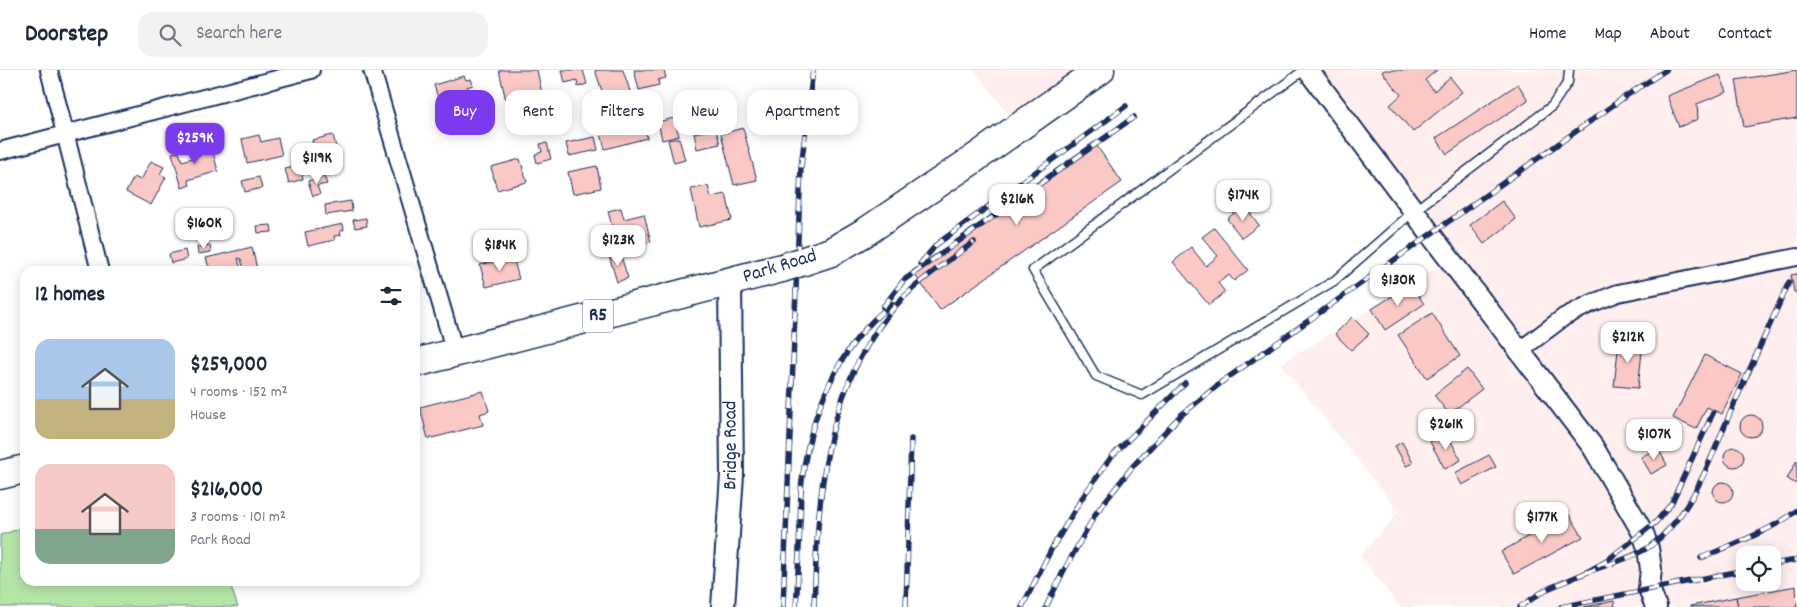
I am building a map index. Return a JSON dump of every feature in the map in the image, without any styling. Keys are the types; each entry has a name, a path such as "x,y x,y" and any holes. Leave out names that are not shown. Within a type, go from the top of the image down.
{"highway":[{"name":"Park Road","path":"420,362 730,282 831,252 867,231 971,161 1100,70"},
{"path":"0,475 20,469"}],"main road":[{"name":"Bridge Road","path":"723,607 732,475 730,282"}],"street":[{"path":"49,70 99,266"},
{"path":"0,151 311,70"},
{"path":"372,70 455,352"},
{"path":"1308,70 1593,447 1643,533 1648,548 1651,568 1649,588 1656,607"},
{"path":"1519,351 1564,317 1618,293 1797,257"}],"lane":[{"path":"1304,70 1033,270 1096,376 1142,395 1334,281 1414,211 1552,106 1568,82 1569,70"}],"shaded area":[{"path":"974,70 1079,70 1010,116"},
{"path":"1308,70 1797,70 1797,607 1399,607 1360,556 1399,512 1281,364 1447,262"}],"green space":[{"path":"20,529 20,586 231,586 238,607 0,607 0,535"}],"building":[{"path":"499,70 537,70 541,90 505,90 505,96"},
{"path":"562,70 583,70 587,84 578,87 577,80 565,83"},
{"path":"595,70 623,70 630,90 602,90"},
{"path":"634,70 664,70 666,78 658,80 659,85 639,90"},
{"path":"1384,70 1437,70 1425,80 1434,91 1450,77 1462,92 1413,132 1390,105 1401,95 1382,72"},
{"path":"1797,70 1797,118 1744,127 1736,80"},
{"path":"1720,75 1727,92 1697,104 1698,119 1679,127 1667,96"},
{"path":"464,76 466,80 471,79 473,85 467,87 468,90 436,90 434,85"},
{"path":"1518,84 1528,100 1447,154 1436,138"},
{"path":"673,118 673,135 679,136 662,140 663,121"},
{"path":"743,128 757,180 734,185 721,135 737,135 737,130"},
{"path":"259,135 261,142 278,138 282,155 247,163 242,139"},
{"path":"333,135 342,170 320,175 312,140"},
{"path":"601,135 646,135 647,138 605,149"},
{"path":"694,135 718,135 720,144 697,149"},
{"path":"595,137 598,150 569,156 566,143"},
{"path":"679,138 685,160 674,163 668,140"},
{"path":"1094,142 1122,182 940,310 912,271"},
{"path":"547,143 551,159 537,163 535,154 542,152 540,144"},
{"path":"211,145 218,171 188,180 190,185 182,188 172,153 179,152 182,161 200,156 198,148"},
{"path":"520,159 527,182 497,190 491,167"},
{"path":"151,161 164,167 160,174 166,177 151,205 126,192 134,177 141,180"},
{"path":"300,166 303,179 289,183 285,169"},
{"path":"597,166 601,188 573,194 568,172"},
{"path":"324,176 327,184 317,186 320,194 313,196 308,181"},
{"path":"259,177 262,188 245,192 242,181"},
{"path":"708,186 711,197 726,194 732,220 699,227 691,189"},
{"path":"351,201 352,211 326,215 325,205"},
{"path":"1502,201 1516,219 1484,244 1470,225"},
{"path":"1244,205 1259,225 1242,238 1227,219"},
{"path":"621,208 624,219 644,214 651,242 618,250 608,211"},
{"path":"366,218 367,226 355,228 353,220"},
{"path":"343,224 344,230 340,231 341,235 334,236 335,240 308,246 305,232"},
{"path":"271,225 272,232 258,233 257,226"},
{"path":"1214,228 1248,270 1234,281 1229,275 1218,283 1225,292 1209,305 1173,262 1191,247 1206,266 1218,256 1202,237"},
{"path":"210,245 211,252 198,254 197,247"},
{"path":"252,247 256,266 243,266 241,259 238,258 240,266 208,266 206,258"},
{"path":"185,250 187,259 171,263 169,254"},
{"path":"620,253 628,278 617,282 609,256"},
{"path":"513,257 519,279 486,287 480,265"},
{"path":"1797,274 1797,292 1794,292 1791,275"},
{"path":"1411,284 1424,304 1385,330 1372,309"},
{"path":"1432,313 1460,356 1427,378 1398,335"},
{"path":"1352,317 1369,334 1351,350 1335,334"},
{"path":"1619,341 1643,343 1638,388 1614,386"},
{"path":"1705,355 1742,374 1722,414 1707,407 1696,429 1673,418"},
{"path":"1467,369 1482,389 1449,414 1434,395"},
{"path":"483,391 489,411 480,414 483,425 428,439 420,407"},
{"path":"1751,415 1759,418 1762,426 1759,434 1751,437 1743,434 1740,426 1743,418"},
{"path":"1446,432 1461,460 1445,469 1430,442"},
{"path":"1402,442 1413,463 1406,466 1395,446"},
{"path":"1734,447 1741,450 1744,457 1741,464 1734,467 1727,464 1724,457 1727,450"},
{"path":"1658,448 1667,465 1651,474 1641,457"},
{"path":"1489,455 1496,467 1462,485 1455,473"},
{"path":"1797,460 1797,484 1787,479"},
{"path":"1719,482 1727,482 1733,488 1733,496 1727,502 1719,502 1713,496 1713,488"},
{"path":"1568,513 1583,537 1514,574 1501,552"},
{"path":"1796,586 1797,607 1738,607 1736,597 1769,591 1781,591 1781,589"},
{"path":"1736,597 1738,607 1690,607 1690,606"},
{"path":"1614,601 1615,607 1584,607"}],"railway":[{"path":"783,607 801,167 813,70"},
{"path":"1046,607 1096,513 1133,466 1180,416 1223,381 1626,96 1666,70"},
{"path":"920,264 937,244 1126,106"},
{"path":"883,307 904,280 1134,117"},
{"path":"814,607 818,530 827,454 836,418 849,382 866,348 897,304 928,275 974,242"},
{"path":"1585,573 1626,558 1649,547 1664,534 1689,503 1699,485 1789,282"},
{"path":"796,607 801,486 812,431 830,383 842,361 856,340 892,304"},
{"path":"1022,607 1051,550 1082,498 1112,456 1185,383"},
{"path":"1520,607 1545,590 1585,573 1605,562 1656,522 1671,504 1713,413"},
{"path":"906,607 911,439"},
{"path":"1701,558 1765,530 1797,510"},
{"path":"1781,563 1797,560"},
{"path":"1561,607 1736,572"}]}
